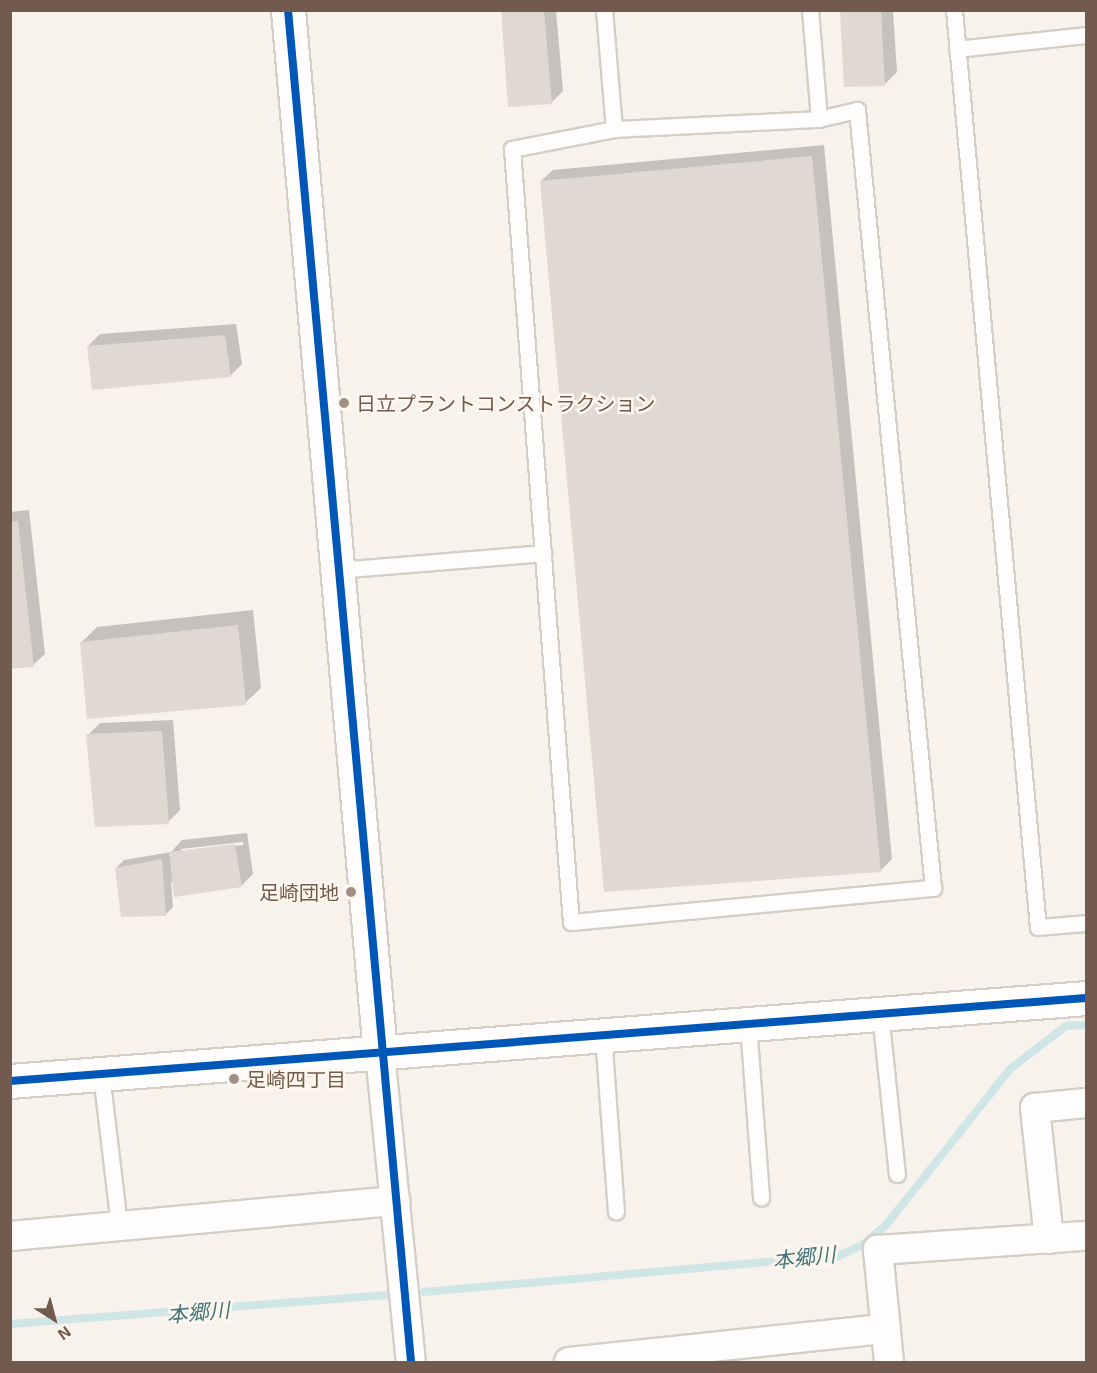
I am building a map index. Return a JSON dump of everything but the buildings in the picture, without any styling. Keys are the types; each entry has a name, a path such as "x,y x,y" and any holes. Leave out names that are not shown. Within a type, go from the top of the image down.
{"street":[{"path":"288,10 380,1053 411,1362"},
{"path":"10,1081 1086,998"},
{"path":"1049,1239 1035,1108 1086,1103"},
{"path":"10,1236 395,1201"},
{"path":"889,1362 878,1250 1086,1236"},
{"path":"569,1362 885,1329"}],"lane":[{"path":"604,10 614,129"},
{"path":"810,10 819,119"},
{"path":"954,10 1038,927 1086,923"},
{"path":"957,49 1086,35"},
{"path":"857,110 933,888 571,922 512,149 614,129 819,119 857,110"},
{"path":"337,570 543,553"},
{"path":"880,1013 897,1174"},
{"path":"748,1024 761,1198"},
{"path":"603,1035 616,1212"},
{"path":"101,1074 119,1226"}],"waterway":[{"name":"本郷川","path":"424,1292 838,1256 863,1245 886,1225 1010,1069 1066,1026 1086,1025"},
{"name":"本郷川","path":"10,1324 385,1295"}],"cycle path":[{"path":"288,10 411,1362"},
{"path":"10,1081 1086,998"}],"place":[{"name":"日立プラントコンストラクション","path":"344,403"},
{"name":"足崎団地","path":"351,892"},
{"name":"足崎四丁目","path":"234,1079"}]}
